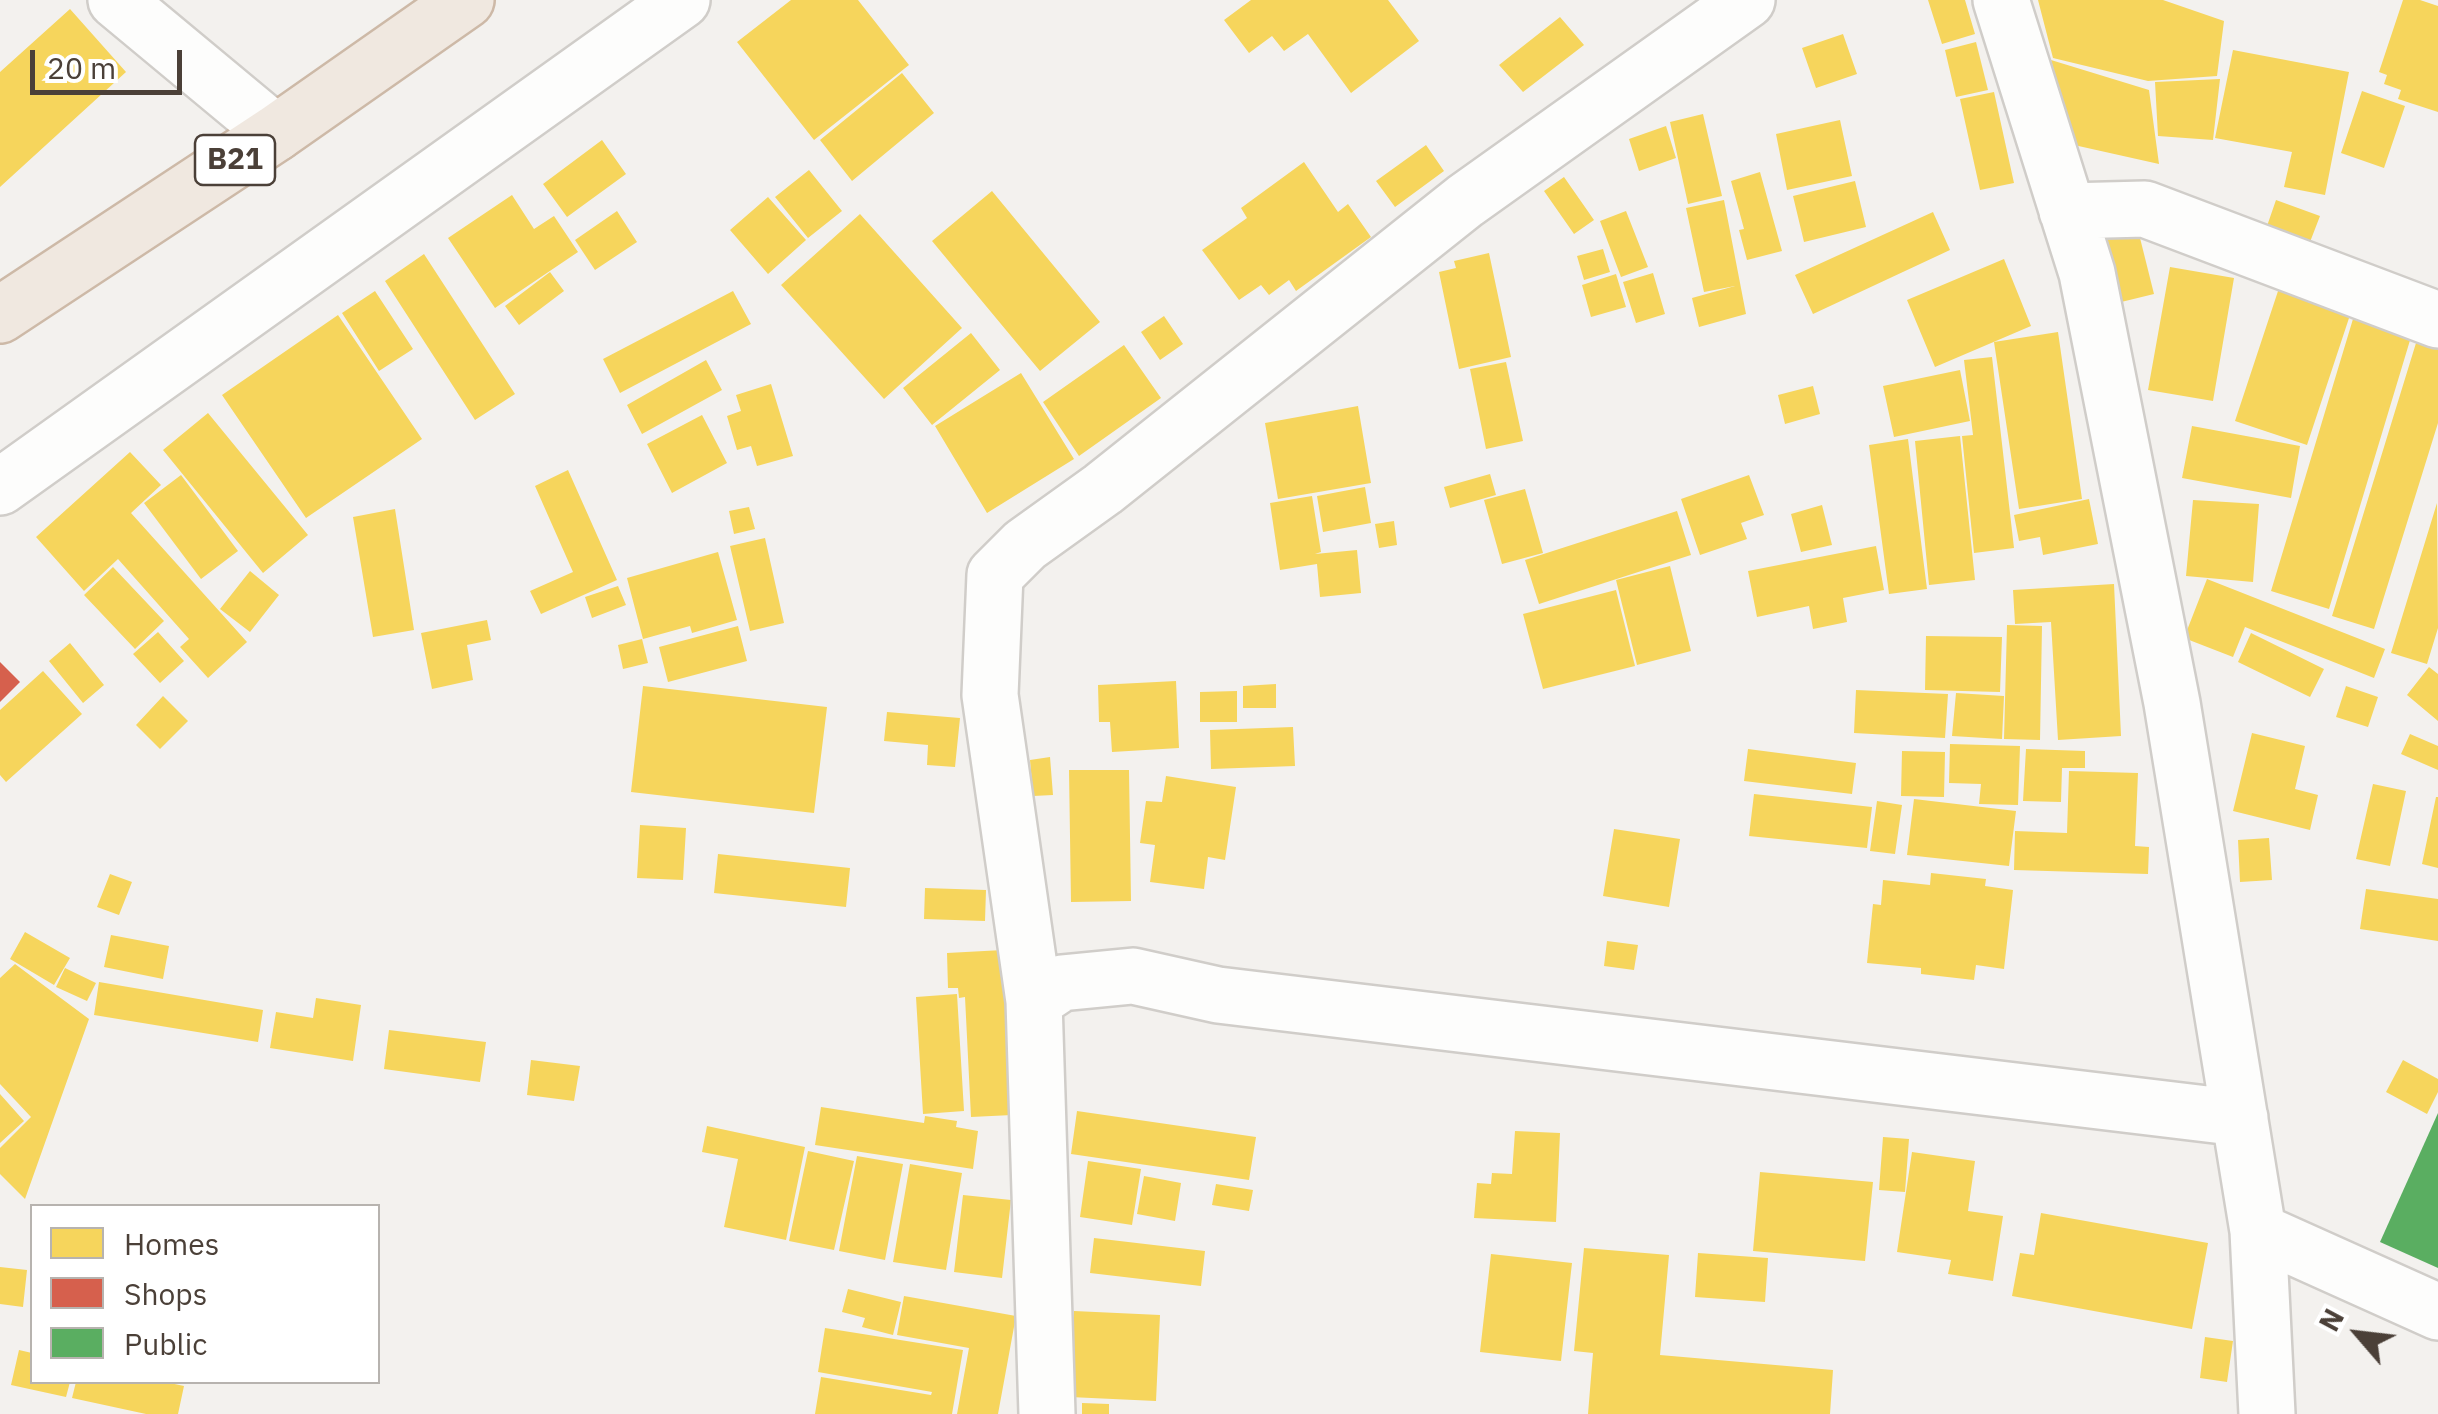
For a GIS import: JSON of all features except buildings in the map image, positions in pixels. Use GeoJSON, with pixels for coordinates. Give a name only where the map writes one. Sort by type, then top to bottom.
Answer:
{"type":"FeatureCollection","features":[{"type":"Feature","properties":{"kind":"highway","name":"B21"},"geometry":{"type":"LineString","coordinates":[[0,315],[276,133],[466,0]]}},
{"type":"Feature","properties":{"kind":"street"},"geometry":{"type":"LineString","coordinates":[[116,0],[276,133]]}},
{"type":"Feature","properties":{"kind":"street"},"geometry":{"type":"LineString","coordinates":[[0,487],[682,0]]}},
{"type":"Feature","properties":{"kind":"street"},"geometry":{"type":"LineString","coordinates":[[1047,1414],[1034,1001],[990,694],[995,575],[1025,545],[1103,489],[1465,201],[1747,0]]}},
{"type":"Feature","properties":{"kind":"street"},"geometry":{"type":"LineString","coordinates":[[2001,0],[2087,272],[2172,704],[2258,1232],[2267,1414]]}},
{"type":"Feature","properties":{"kind":"street"},"geometry":{"type":"LineString","coordinates":[[2067,211],[2144,209],[2438,320]]}},
{"type":"Feature","properties":{"kind":"street"},"geometry":{"type":"LineString","coordinates":[[1034,1001],[1062,984],[1133,976],[1218,995],[2240,1118]]}},
{"type":"Feature","properties":{"kind":"street"},"geometry":{"type":"LineString","coordinates":[[2258,1232],[2438,1312]]}}]}
